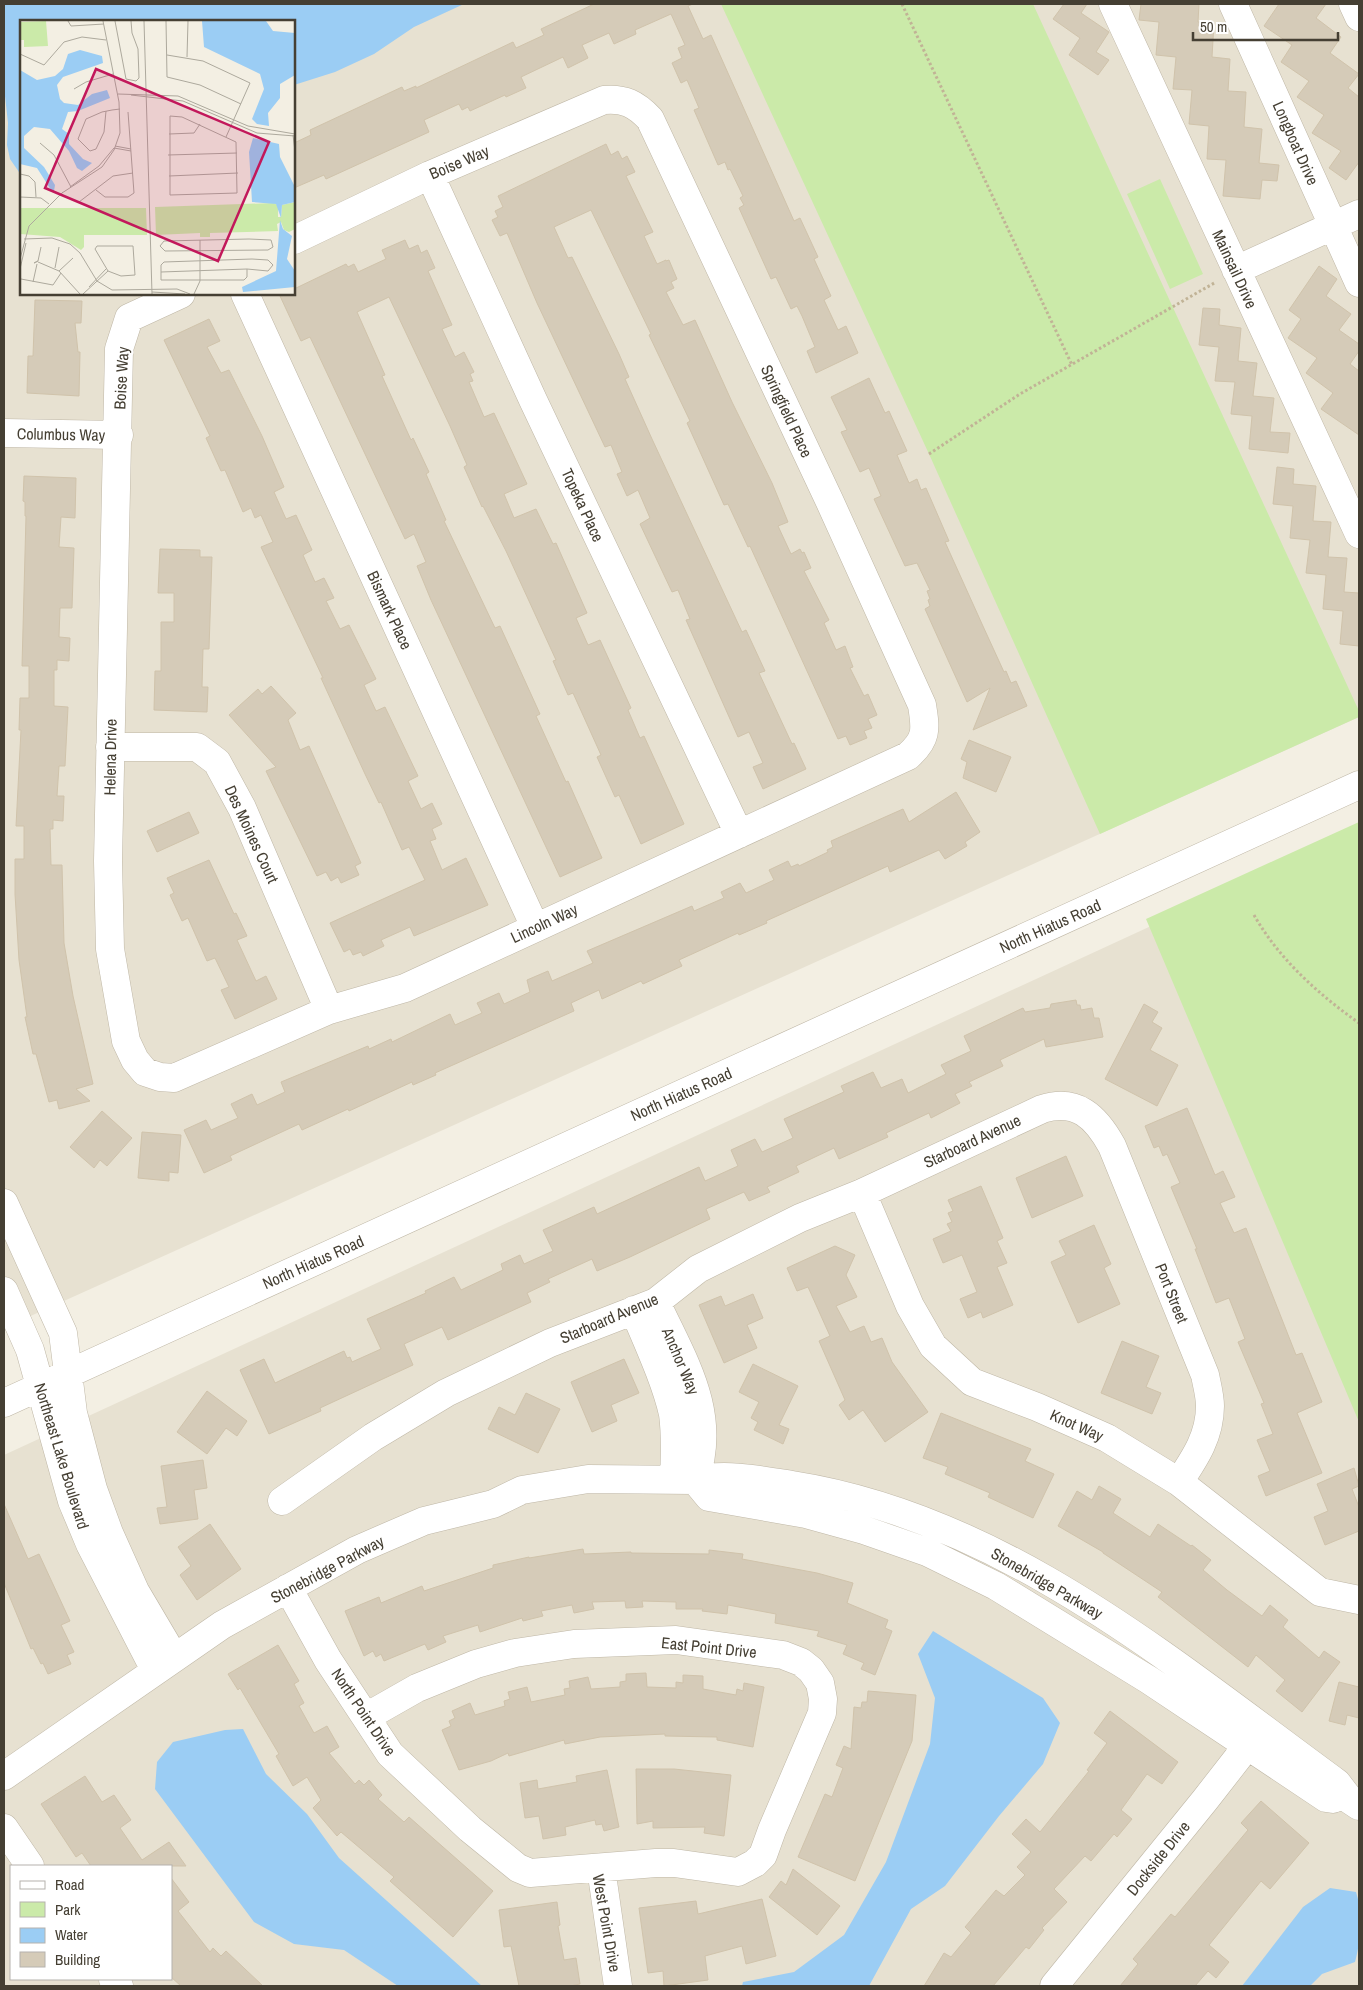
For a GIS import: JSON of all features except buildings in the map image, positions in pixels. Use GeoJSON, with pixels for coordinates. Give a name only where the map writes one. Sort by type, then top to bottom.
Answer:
{"type":"FeatureCollection","features":[{"type":"Feature","properties":{"kind":"street","name":"Mainsail Drive"},"geometry":{"type":"LineString","coordinates":[[1113,4],[1228,275],[1359,534]]}},
{"type":"Feature","properties":{"kind":"street","name":"Longboat Drive"},"geometry":{"type":"LineString","coordinates":[[1233,4],[1359,283]]}},
{"type":"Feature","properties":{"kind":"street"},"geometry":{"type":"LineString","coordinates":[[1353,4],[1359,17]]}},
{"type":"Feature","properties":{"kind":"street","name":"Boise Way"},"geometry":{"type":"LineString","coordinates":[[295,240],[430,174],[604,100],[618,99],[629,102]]}},
{"type":"Feature","properties":{"kind":"street","name":"Springfield Place"},"geometry":{"type":"LineString","coordinates":[[629,102],[641,109],[650,119],[826,494],[922,705],[925,731]]}},
{"type":"Feature","properties":{"kind":"street","name":"Topeka Place"},"geometry":{"type":"LineString","coordinates":[[430,174],[533,400],[739,834]]}},
{"type":"Feature","properties":{"kind":"street"},"geometry":{"type":"LineString","coordinates":[[1228,275],[1359,214]]}},
{"type":"Feature","properties":{"kind":"street","name":"Boise Way"},"geometry":{"type":"LineString","coordinates":[[119,436],[119,349],[129,318],[179,295]]}},
{"type":"Feature","properties":{"kind":"street","name":"Bismark Place"},"geometry":{"type":"LineString","coordinates":[[245,295],[535,927]]}},
{"type":"Feature","properties":{"kind":"street","name":"Columbus Way"},"geometry":{"type":"LineString","coordinates":[[4,433],[119,436]]}},
{"type":"Feature","properties":{"kind":"street","name":"Helena Drive"},"geometry":{"type":"LineString","coordinates":[[119,436],[110,747],[108,861],[110,949],[126,1041],[135,1060],[145,1072]]}},
{"type":"Feature","properties":{"kind":"street","name":"Lincoln Way"},"geometry":{"type":"LineString","coordinates":[[145,1072],[160,1077],[174,1078],[330,1010],[405,988],[908,756],[920,746],[925,731]]}},
{"type":"Feature","properties":{"kind":"street","name":"Des Moines Court"},"geometry":{"type":"LineString","coordinates":[[110,747],[198,747],[217,762],[242,808],[330,1010]]}},
{"type":"Feature","properties":{"kind":"street","name":"North Hiatus Road"},"geometry":{"type":"LineString","coordinates":[[4,1403],[1359,785]]}},
{"type":"Feature","properties":{"kind":"street","name":"Starboard Avenue"},"geometry":{"type":"LineString","coordinates":[[282,1501],[372,1437],[446,1393],[550,1342],[645,1306],[698,1269],[800,1218],[862,1193],[1042,1109],[1054,1105],[1065,1105],[1085,1113]]}},
{"type":"Feature","properties":{"kind":"street","name":"Port Street"},"geometry":{"type":"LineString","coordinates":[[1085,1113],[1102,1128],[1112,1146],[1205,1374],[1210,1406],[1206,1435],[1196,1457],[1179,1482]]}},
{"type":"Feature","properties":{"kind":"street","name":"Knot Way"},"geometry":{"type":"LineString","coordinates":[[862,1193],[910,1306],[933,1346],[972,1382],[1038,1407],[1107,1438],[1179,1482],[1320,1592],[1359,1600]]}},
{"type":"Feature","properties":{"kind":"street","name":"Northeast Lake Boulevard"},"geometry":{"type":"LineString","coordinates":[[4,1203],[63,1333],[73,1413],[94,1489],[109,1533],[135,1591],[164,1664]]}},
{"type":"Feature","properties":{"kind":"street","name":"Northeast Lake Boulevard"},"geometry":{"type":"LineString","coordinates":[[4,1291],[29,1348],[72,1501],[90,1544],[164,1664]]}},
{"type":"Feature","properties":{"kind":"street","name":"Anchor Way"},"geometry":{"type":"LineString","coordinates":[[645,1306],[696,1389],[702,1419],[701,1462],[684,1480]]}},
{"type":"Feature","properties":{"kind":"street","name":"Stonebridge Parkway"},"geometry":{"type":"LineString","coordinates":[[4,1776],[222,1625],[357,1550],[424,1521],[493,1504],[522,1490],[588,1479],[684,1480],[709,1497],[806,1514],[864,1530],[927,1552],[996,1586],[1149,1680],[1254,1736],[1326,1798],[1355,1803]]}},
{"type":"Feature","properties":{"kind":"street","name":"North Point Drive"},"geometry":{"type":"LineString","coordinates":[[288,1588],[328,1660],[390,1754],[470,1829],[518,1868],[530,1873]]}},
{"type":"Feature","properties":{"kind":"street","name":"East Point Drive"},"geometry":{"type":"LineString","coordinates":[[366,1716],[417,1688],[476,1664],[515,1653],[574,1644],[676,1640],[783,1655],[801,1662],[811,1670],[820,1683],[823,1699],[822,1713],[763,1855],[747,1868],[738,1872],[674,1863],[601,1868]]}},
{"type":"Feature","properties":{"kind":"street","name":"Dockside Drive"},"geometry":{"type":"LineString","coordinates":[[1054,1986],[1205,1800],[1254,1736]]}},
{"type":"Feature","properties":{"kind":"street"},"geometry":{"type":"LineString","coordinates":[[4,1828],[29,1865]]}},
{"type":"Feature","properties":{"kind":"street","name":"West Point Drive"},"geometry":{"type":"LineString","coordinates":[[530,1873],[601,1868],[618,1986]]}},
{"type":"Feature","properties":{"kind":"path"},"geometry":{"type":"LineString","coordinates":[[902,4],[1072,365]]}},
{"type":"Feature","properties":{"kind":"path"},"geometry":{"type":"LineString","coordinates":[[929,454],[1020,394],[1228,275]]}},
{"type":"Feature","properties":{"kind":"path"},"geometry":{"type":"LineString","coordinates":[[1254,915],[1288,962],[1338,1008],[1359,1023]]}},
{"type":"Feature","properties":{"kind":"shaded area"},"geometry":{"type":"Polygon","coordinates":[[[4,4],[1359,4],[1359,717],[4,1328],[4,4]]]}},
{"type":"Feature","properties":{"kind":"shaded area"},"geometry":{"type":"Polygon","coordinates":[[[1359,830],[1359,1986],[4,1986],[4,1455],[1359,830]]]}},
{"type":"Feature","properties":{"kind":"green space"},"geometry":{"type":"Polygon","coordinates":[[[721,4],[1033,4],[1359,711],[1359,717],[1100,834],[929,454],[721,4]]]}},
{"type":"Feature","properties":{"kind":"green space"},"geometry":{"type":"Polygon","coordinates":[[[1160,179],[1203,274],[1170,289],[1127,194],[1160,179]]]}},
{"type":"Feature","properties":{"kind":"green space"},"geometry":{"type":"Polygon","coordinates":[[[1359,822],[1359,1422],[1146,919],[1359,822]]]}},
{"type":"Feature","properties":{"kind":"water"},"geometry":{"type":"Polygon","coordinates":[[[4,4],[464,4],[414,27],[374,54],[335,72],[295,85],[295,20],[20,20],[20,174],[10,159],[7,145],[8,123],[4,87],[4,4]]]}},
{"type":"Feature","properties":{"kind":"water"},"geometry":{"type":"Polygon","coordinates":[[[933,1631],[1043,1698],[1060,1723],[1043,1764],[999,1816],[945,1886],[911,1909],[869,1986],[742,1986],[743,1982],[794,1972],[844,1935],[886,1862],[930,1744],[935,1698],[918,1654],[933,1631]]]}},
{"type":"Feature","properties":{"kind":"water"},"geometry":{"type":"Polygon","coordinates":[[[243,1729],[266,1774],[307,1814],[339,1858],[482,1986],[398,1986],[344,1950],[294,1944],[254,1922],[155,1789],[157,1762],[173,1742],[225,1730],[243,1729]]]}},
{"type":"Feature","properties":{"kind":"water"},"geometry":{"type":"Polygon","coordinates":[[[1330,1888],[1356,1892],[1360,1909],[1360,1927],[1359,1945],[1355,1962],[1322,1974],[1310,1986],[1242,1986],[1303,1907],[1330,1888]]]}}]}
